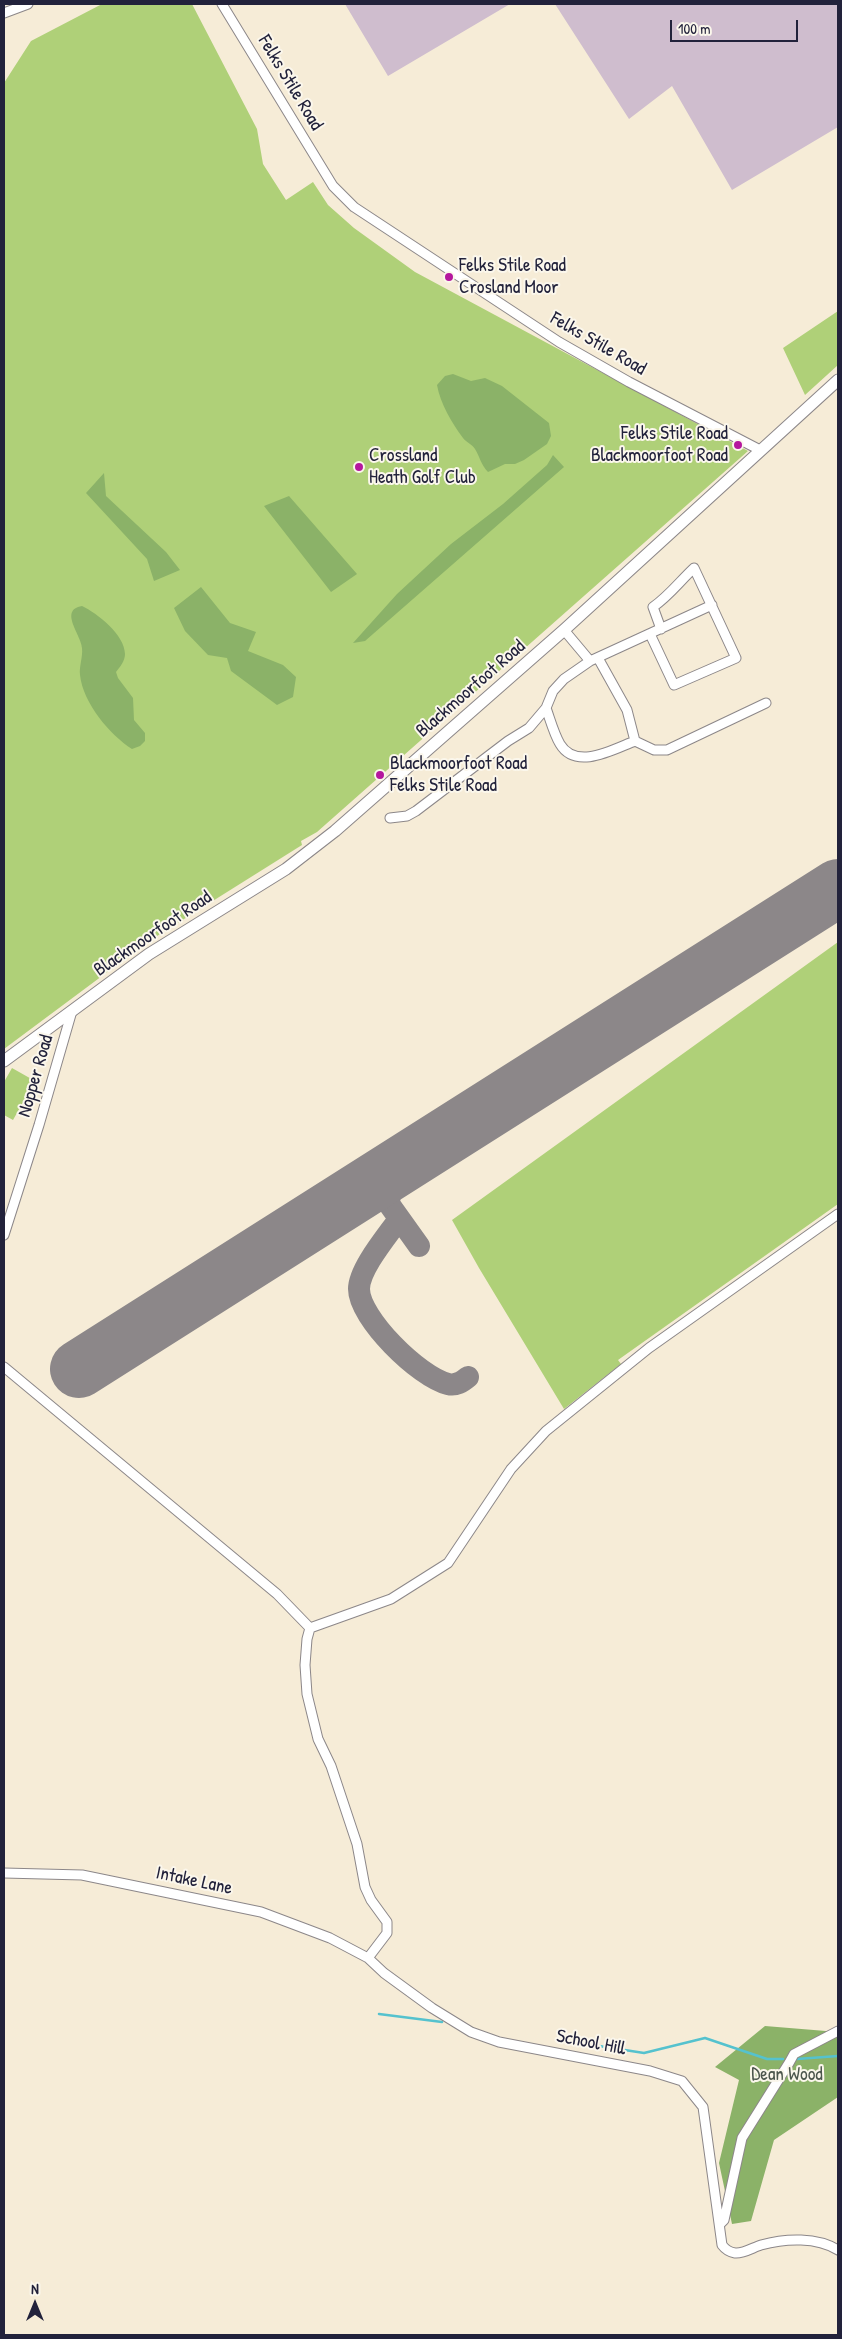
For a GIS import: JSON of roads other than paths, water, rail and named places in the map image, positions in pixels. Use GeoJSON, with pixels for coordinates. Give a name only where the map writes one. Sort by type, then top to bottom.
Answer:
{"type":"FeatureCollection","features":[{"type":"Feature","properties":{"kind":"street"},"geometry":{"type":"LineString","coordinates":[[4,13],[28,4]]}},
{"type":"Feature","properties":{"kind":"street","name":"Felks Stile Road"},"geometry":{"type":"LineString","coordinates":[[222,4],[333,186],[354,207],[559,342],[629,382],[760,450]]}},
{"type":"Feature","properties":{"kind":"street","name":"Blackmoorfoot Road"},"geometry":{"type":"LineString","coordinates":[[4,1061],[149,954],[286,869],[335,831],[564,630],[838,380]]}},
{"type":"Feature","properties":{"kind":"street"},"geometry":{"type":"LineString","coordinates":[[650,634],[674,685],[736,658],[694,568],[674,586],[670,596],[654,606],[660,629]]}},
{"type":"Feature","properties":{"kind":"street"},"geometry":{"type":"LineString","coordinates":[[390,818],[407,816],[416,811],[508,741],[529,728],[546,708],[553,691],[558,685],[594,659],[712,605]]}},
{"type":"Feature","properties":{"kind":"street"},"geometry":{"type":"LineString","coordinates":[[564,630],[594,659],[627,710],[635,741]]}},
{"type":"Feature","properties":{"kind":"street"},"geometry":{"type":"LineString","coordinates":[[546,708],[560,745],[568,754],[582,757],[598,755],[635,741],[654,750],[667,750],[766,703]]}},
{"type":"Feature","properties":{"kind":"street","name":"Nopper Road"},"geometry":{"type":"LineString","coordinates":[[4,1235],[39,1125],[72,1011]]}},
{"type":"Feature","properties":{"kind":"street"},"geometry":{"type":"LineString","coordinates":[[310,1628],[391,1599],[448,1563],[511,1469],[546,1431],[649,1348],[838,1214]]}},
{"type":"Feature","properties":{"kind":"street"},"geometry":{"type":"LineString","coordinates":[[4,1367],[277,1594],[310,1628]]}},
{"type":"Feature","properties":{"kind":"street"},"geometry":{"type":"LineString","coordinates":[[310,1628],[305,1665],[307,1694],[318,1739],[331,1766],[357,1844],[365,1887],[371,1900],[387,1922],[387,1933],[368,1958]]}},
{"type":"Feature","properties":{"kind":"street","name":"Intake Lane"},"geometry":{"type":"LineString","coordinates":[[4,1873],[82,1875],[261,1912],[330,1938],[368,1958]]}},
{"type":"Feature","properties":{"kind":"street","name":"School Hill"},"geometry":{"type":"LineString","coordinates":[[368,1958],[384,1974],[432,2008],[471,2032],[499,2042],[650,2070],[682,2081],[703,2107],[720,2224]]}},
{"type":"Feature","properties":{"kind":"street"},"geometry":{"type":"LineString","coordinates":[[838,2031],[794,2054],[742,2138],[724,2220],[720,2224],[722,2245],[725,2250],[736,2253],[764,2244],[798,2240],[829,2245],[838,2250]]}},
{"type":"Feature","properties":{"kind":"waterway"},"geometry":{"type":"LineString","coordinates":[[379,2014],[442,2022]]}},
{"type":"Feature","properties":{"kind":"waterway"},"geometry":{"type":"LineString","coordinates":[[599,2046],[644,2053],[705,2038],[767,2059],[783,2059]]}},
{"type":"Feature","properties":{"kind":"waterway"},"geometry":{"type":"LineString","coordinates":[[797,2059],[838,2056]]}},
{"type":"Feature","properties":{"kind":"place","name":"Felks Stile Road Crosland Moor"},"geometry":{"type":"Point","coordinates":[449,277]}},
{"type":"Feature","properties":{"kind":"place","name":"Felks Stile Road Blackmoorfoot Road"},"geometry":{"type":"Point","coordinates":[738,445]}},
{"type":"Feature","properties":{"kind":"place","name":"Crossland Heath Golf Club"},"geometry":{"type":"Point","coordinates":[359,467]}},
{"type":"Feature","properties":{"kind":"place","name":"Blackmoorfoot Road Felks Stile Road"},"geometry":{"type":"Point","coordinates":[380,775]}},
{"type":"Feature","properties":{"kind":"park label","name":"Dean Wood"},"geometry":{"type":"Point","coordinates":[787,2075]}}]}
